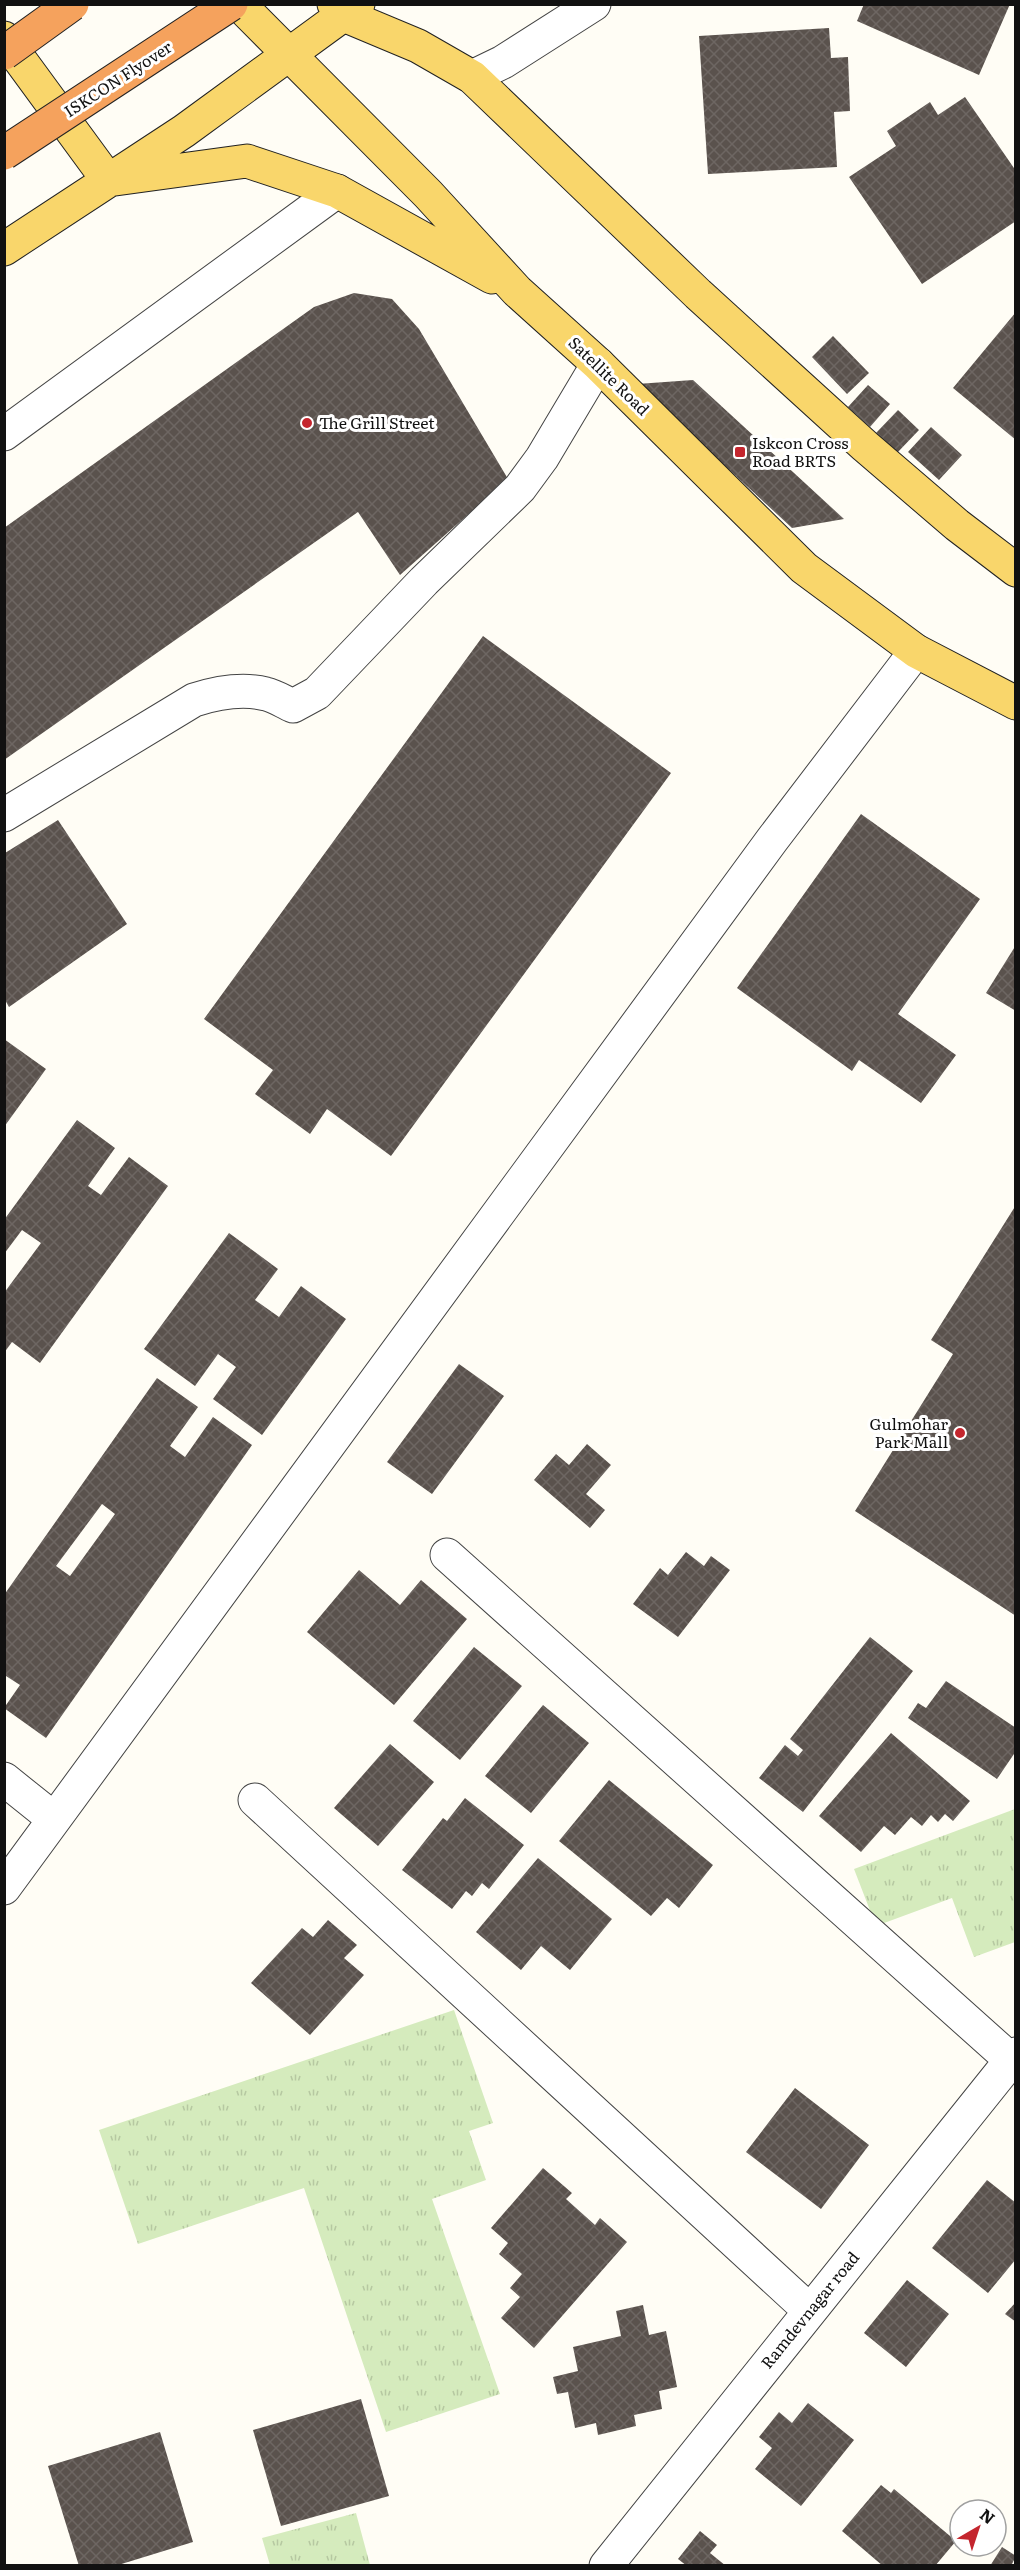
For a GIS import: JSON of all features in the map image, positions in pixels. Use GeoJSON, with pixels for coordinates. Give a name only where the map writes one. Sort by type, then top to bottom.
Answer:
{"type":"FeatureCollection","features":[{"type":"Feature","properties":{"kind":"highway"},"geometry":{"type":"LineString","coordinates":[[4,53],[72,4]]}},
{"type":"Feature","properties":{"kind":"highway","name":"ISKCON Flyover"},"geometry":{"type":"LineString","coordinates":[[4,153],[231,4]]}},
{"type":"Feature","properties":{"kind":"main road","name":"Satellite Road"},"geometry":{"type":"LineString","coordinates":[[239,4],[428,194],[517,291],[598,364],[804,568],[916,651],[1016,703]]}},
{"type":"Feature","properties":{"kind":"main road"},"geometry":{"type":"LineString","coordinates":[[4,249],[184,131],[290,55],[346,8],[472,77],[724,318],[957,525],[1016,570]]}},
{"type":"Feature","properties":{"kind":"main road"},"geometry":{"type":"LineString","coordinates":[[4,38],[108,180]]}},
{"type":"Feature","properties":{"kind":"main road"},"geometry":{"type":"LineString","coordinates":[[108,180],[247,161],[337,191],[517,291]]}},
{"type":"Feature","properties":{"kind":"street"},"geometry":{"type":"LineString","coordinates":[[472,77],[503,63],[594,4]]}},
{"type":"Feature","properties":{"kind":"street"},"geometry":{"type":"LineString","coordinates":[[4,434],[337,191]]}},
{"type":"Feature","properties":{"kind":"street"},"geometry":{"type":"LineString","coordinates":[[4,815],[194,700],[217,693],[244,692],[266,694],[292,706],[316,693],[424,581],[520,488],[542,458],[598,364]]}},
{"type":"Feature","properties":{"kind":"street"},"geometry":{"type":"LineString","coordinates":[[4,1888],[772,840],[916,651]]}},
{"type":"Feature","properties":{"kind":"street"},"geometry":{"type":"LineString","coordinates":[[447,1555],[1013,2057]]}},
{"type":"Feature","properties":{"kind":"street"},"geometry":{"type":"LineString","coordinates":[[4,1779],[54,1819]]}},
{"type":"Feature","properties":{"kind":"street"},"geometry":{"type":"LineString","coordinates":[[255,1800],[810,2311]]}},
{"type":"Feature","properties":{"kind":"street","name":"Ramdevnagar road"},"geometry":{"type":"LineString","coordinates":[[606,2565],[1013,2057]]}},
{"type":"Feature","properties":{"kind":"green space"},"geometry":{"type":"Polygon","coordinates":[[[1015,1809],[1015,1942],[974,1957],[952,1898],[876,1926],[854,1869],[1015,1809]]]}},
{"type":"Feature","properties":{"kind":"green space"},"geometry":{"type":"Polygon","coordinates":[[[454,2010],[493,2123],[469,2131],[486,2180],[432,2199],[500,2394],[386,2432],[304,2188],[138,2244],[99,2130],[454,2010]]]}},
{"type":"Feature","properties":{"kind":"green space"},"geometry":{"type":"Polygon","coordinates":[[[356,2513],[370,2565],[270,2565],[262,2538],[356,2513]]]}},
{"type":"Feature","properties":{"kind":"building"},"geometry":{"type":"Polygon","coordinates":[[[864,4],[1010,4],[979,75],[857,21],[864,4]]]}},
{"type":"Feature","properties":{"kind":"building"},"geometry":{"type":"Polygon","coordinates":[[[829,28],[831,58],[848,57],[850,111],[834,112],[837,167],[708,174],[699,36],[829,28]]]}},
{"type":"Feature","properties":{"kind":"building"},"geometry":{"type":"Polygon","coordinates":[[[965,97],[1016,171],[1016,221],[922,284],[849,177],[896,146],[887,131],[930,102],[938,115],[965,97]]]}},
{"type":"Feature","properties":{"kind":"building"},"geometry":{"type":"Polygon","coordinates":[[[354,293],[392,299],[419,329],[508,479],[400,575],[358,512],[4,760],[4,528],[314,307],[354,293]]]}},
{"type":"Feature","properties":{"kind":"building"},"geometry":{"type":"Polygon","coordinates":[[[1016,312],[1016,440],[953,388],[1016,312]]]}},
{"type":"Feature","properties":{"kind":"building"},"geometry":{"type":"Polygon","coordinates":[[[833,336],[869,373],[847,394],[812,357],[833,336]]]}},
{"type":"Feature","properties":{"kind":"building","name":"Iskcon Cross Road BRTS"},"geometry":{"type":"Polygon","coordinates":[[[693,380],[844,519],[792,528],[637,384],[693,380]]]}},
{"type":"Feature","properties":{"kind":"building"},"geometry":{"type":"Polygon","coordinates":[[[868,385],[890,404],[870,427],[848,407],[868,385]]]}},
{"type":"Feature","properties":{"kind":"building"},"geometry":{"type":"Polygon","coordinates":[[[898,410],[919,430],[897,453],[876,433],[898,410]]]}},
{"type":"Feature","properties":{"kind":"building"},"geometry":{"type":"Polygon","coordinates":[[[931,427],[962,455],[939,480],[908,452],[931,427]]]}},
{"type":"Feature","properties":{"kind":"building"},"geometry":{"type":"Polygon","coordinates":[[[483,636],[671,773],[391,1156],[327,1109],[310,1134],[255,1094],[273,1070],[204,1019],[483,636]]]}},
{"type":"Feature","properties":{"kind":"building"},"geometry":{"type":"Polygon","coordinates":[[[861,814],[980,899],[898,1014],[956,1055],[921,1103],[859,1060],[852,1071],[737,988],[861,814]]]}},
{"type":"Feature","properties":{"kind":"building"},"geometry":{"type":"Polygon","coordinates":[[[58,820],[127,924],[9,1007],[5,1000],[5,853],[58,820]]]}},
{"type":"Feature","properties":{"kind":"building"},"geometry":{"type":"Polygon","coordinates":[[[1016,945],[1016,1011],[986,993],[1016,945]]]}},
{"type":"Feature","properties":{"kind":"building"},"geometry":{"type":"Polygon","coordinates":[[[4,1039],[46,1069],[4,1127],[4,1039]]]}},
{"type":"Feature","properties":{"kind":"building"},"geometry":{"type":"Polygon","coordinates":[[[77,1120],[115,1148],[88,1186],[101,1195],[129,1157],[168,1186],[40,1363],[12,1342],[4,1353],[4,1293],[41,1243],[22,1230],[4,1254],[4,1220],[77,1120]]]}},
{"type":"Feature","properties":{"kind":"building","name":"Gulmohar Park Mall"},"geometry":{"type":"Polygon","coordinates":[[[1016,1205],[1016,1616],[855,1511],[953,1354],[931,1340],[1016,1205]]]}},
{"type":"Feature","properties":{"kind":"building"},"geometry":{"type":"Polygon","coordinates":[[[229,1233],[278,1269],[255,1300],[279,1317],[301,1286],[346,1319],[262,1435],[213,1399],[236,1367],[218,1354],[195,1386],[144,1349],[229,1233]]]}},
{"type":"Feature","properties":{"kind":"building"},"geometry":{"type":"Polygon","coordinates":[[[459,1364],[504,1396],[432,1494],[387,1462],[459,1364]]]}},
{"type":"Feature","properties":{"kind":"building"},"geometry":{"type":"Polygon","coordinates":[[[157,1378],[198,1407],[170,1446],[185,1457],[213,1417],[252,1445],[46,1738],[4,1708],[20,1685],[6,1676],[4,1678],[4,1595],[157,1378]],[[102,1504],[56,1566],[70,1576],[115,1514],[102,1504]]]}},
{"type":"Feature","properties":{"kind":"building"},"geometry":{"type":"Polygon","coordinates":[[[587,1444],[611,1465],[586,1494],[605,1510],[590,1528],[534,1480],[556,1454],[569,1465],[587,1444]]]}},
{"type":"Feature","properties":{"kind":"building"},"geometry":{"type":"Polygon","coordinates":[[[686,1552],[704,1566],[711,1556],[730,1570],[678,1637],[633,1604],[660,1568],[668,1575],[686,1552]]]}},
{"type":"Feature","properties":{"kind":"building"},"geometry":{"type":"Polygon","coordinates":[[[359,1570],[400,1605],[421,1580],[467,1619],[394,1705],[307,1632],[359,1570]]]}},
{"type":"Feature","properties":{"kind":"building"},"geometry":{"type":"Polygon","coordinates":[[[870,1637],[913,1671],[803,1812],[759,1778],[785,1745],[798,1756],[803,1750],[790,1739],[870,1637]]]}},
{"type":"Feature","properties":{"kind":"building"},"geometry":{"type":"Polygon","coordinates":[[[474,1647],[522,1686],[460,1760],[413,1721],[474,1647]]]}},
{"type":"Feature","properties":{"kind":"building"},"geometry":{"type":"Polygon","coordinates":[[[946,1681],[1016,1728],[1016,1751],[997,1779],[908,1718],[918,1703],[926,1708],[946,1681]]]}},
{"type":"Feature","properties":{"kind":"building"},"geometry":{"type":"Polygon","coordinates":[[[543,1705],[589,1743],[531,1813],[485,1776],[543,1705]]]}},
{"type":"Feature","properties":{"kind":"building"},"geometry":{"type":"Polygon","coordinates":[[[891,1733],[970,1801],[953,1821],[945,1814],[938,1822],[931,1815],[922,1826],[911,1817],[895,1835],[884,1826],[861,1852],[819,1816],[891,1733]]]}},
{"type":"Feature","properties":{"kind":"building"},"geometry":{"type":"Polygon","coordinates":[[[390,1744],[434,1782],[378,1846],[334,1808],[390,1744]]]}},
{"type":"Feature","properties":{"kind":"building"},"geometry":{"type":"Polygon","coordinates":[[[609,1780],[713,1865],[679,1908],[667,1898],[651,1916],[559,1841],[609,1780]]]}},
{"type":"Feature","properties":{"kind":"building"},"geometry":{"type":"Polygon","coordinates":[[[465,1798],[524,1845],[489,1889],[482,1883],[472,1896],[466,1891],[452,1909],[402,1870],[443,1818],[447,1821],[465,1798]]]}},
{"type":"Feature","properties":{"kind":"building"},"geometry":{"type":"Polygon","coordinates":[[[538,1858],[612,1919],[570,1970],[541,1946],[521,1970],[476,1932],[538,1858]]]}},
{"type":"Feature","properties":{"kind":"building"},"geometry":{"type":"Polygon","coordinates":[[[328,1920],[357,1945],[344,1958],[364,1975],[310,2035],[251,1983],[302,1928],[313,1937],[328,1920]]]}},
{"type":"Feature","properties":{"kind":"building"},"geometry":{"type":"Polygon","coordinates":[[[795,2088],[869,2145],[821,2209],[746,2152],[795,2088]]]}},
{"type":"Feature","properties":{"kind":"building"},"geometry":{"type":"Polygon","coordinates":[[[543,2168],[572,2193],[566,2199],[595,2225],[600,2218],[627,2242],[534,2348],[501,2318],[520,2297],[510,2288],[522,2274],[499,2254],[508,2243],[491,2228],[543,2168]]]}},
{"type":"Feature","properties":{"kind":"building"},"geometry":{"type":"Polygon","coordinates":[[[987,2180],[1016,2203],[1016,2259],[988,2293],[932,2248],[987,2180]]]}},
{"type":"Feature","properties":{"kind":"building"},"geometry":{"type":"Polygon","coordinates":[[[907,2280],[949,2314],[906,2367],[864,2333],[907,2280]]]}},
{"type":"Feature","properties":{"kind":"building"},"geometry":{"type":"Polygon","coordinates":[[[1016,2302],[1016,2322],[1005,2314],[1016,2302]]]}},
{"type":"Feature","properties":{"kind":"building"},"geometry":{"type":"Polygon","coordinates":[[[643,2305],[649,2335],[666,2331],[677,2387],[659,2391],[662,2409],[634,2415],[636,2426],[598,2435],[596,2423],[575,2428],[568,2392],[557,2394],[553,2377],[578,2371],[573,2347],[621,2336],[616,2311],[643,2305]]]}},
{"type":"Feature","properties":{"kind":"building"},"geometry":{"type":"Polygon","coordinates":[[[361,2399],[389,2496],[281,2526],[253,2430],[361,2399]]]}},
{"type":"Feature","properties":{"kind":"building"},"geometry":{"type":"Polygon","coordinates":[[[808,2403],[854,2440],[801,2506],[755,2469],[772,2448],[759,2437],[779,2412],[792,2423],[808,2403]]]}},
{"type":"Feature","properties":{"kind":"building"},"geometry":{"type":"Polygon","coordinates":[[[160,2432],[193,2542],[115,2566],[79,2566],[48,2466],[160,2432]]]}},
{"type":"Feature","properties":{"kind":"building"},"geometry":{"type":"Polygon","coordinates":[[[881,2485],[891,2493],[894,2489],[948,2534],[948,2551],[935,2566],[883,2566],[842,2531],[881,2485]]]}},
{"type":"Feature","properties":{"kind":"building"},"geometry":{"type":"Polygon","coordinates":[[[700,2531],[717,2545],[710,2553],[726,2566],[687,2566],[678,2559],[700,2531]]]}},
{"type":"Feature","properties":{"kind":"building"},"geometry":{"type":"Polygon","coordinates":[[[1008,2551],[1016,2556],[1011,2566],[990,2566],[995,2558],[1008,2558],[1008,2551]]]}},
{"type":"Feature","properties":{"kind":"place","name":"The Grill Street"},"geometry":{"type":"Point","coordinates":[307,423]}},
{"type":"Feature","properties":{"kind":"place","name":"Iskcon Cross Road BRTS"},"geometry":{"type":"Point","coordinates":[740,452]}},
{"type":"Feature","properties":{"kind":"place","name":"Gulmohar Park Mall"},"geometry":{"type":"Point","coordinates":[960,1433]}}]}
